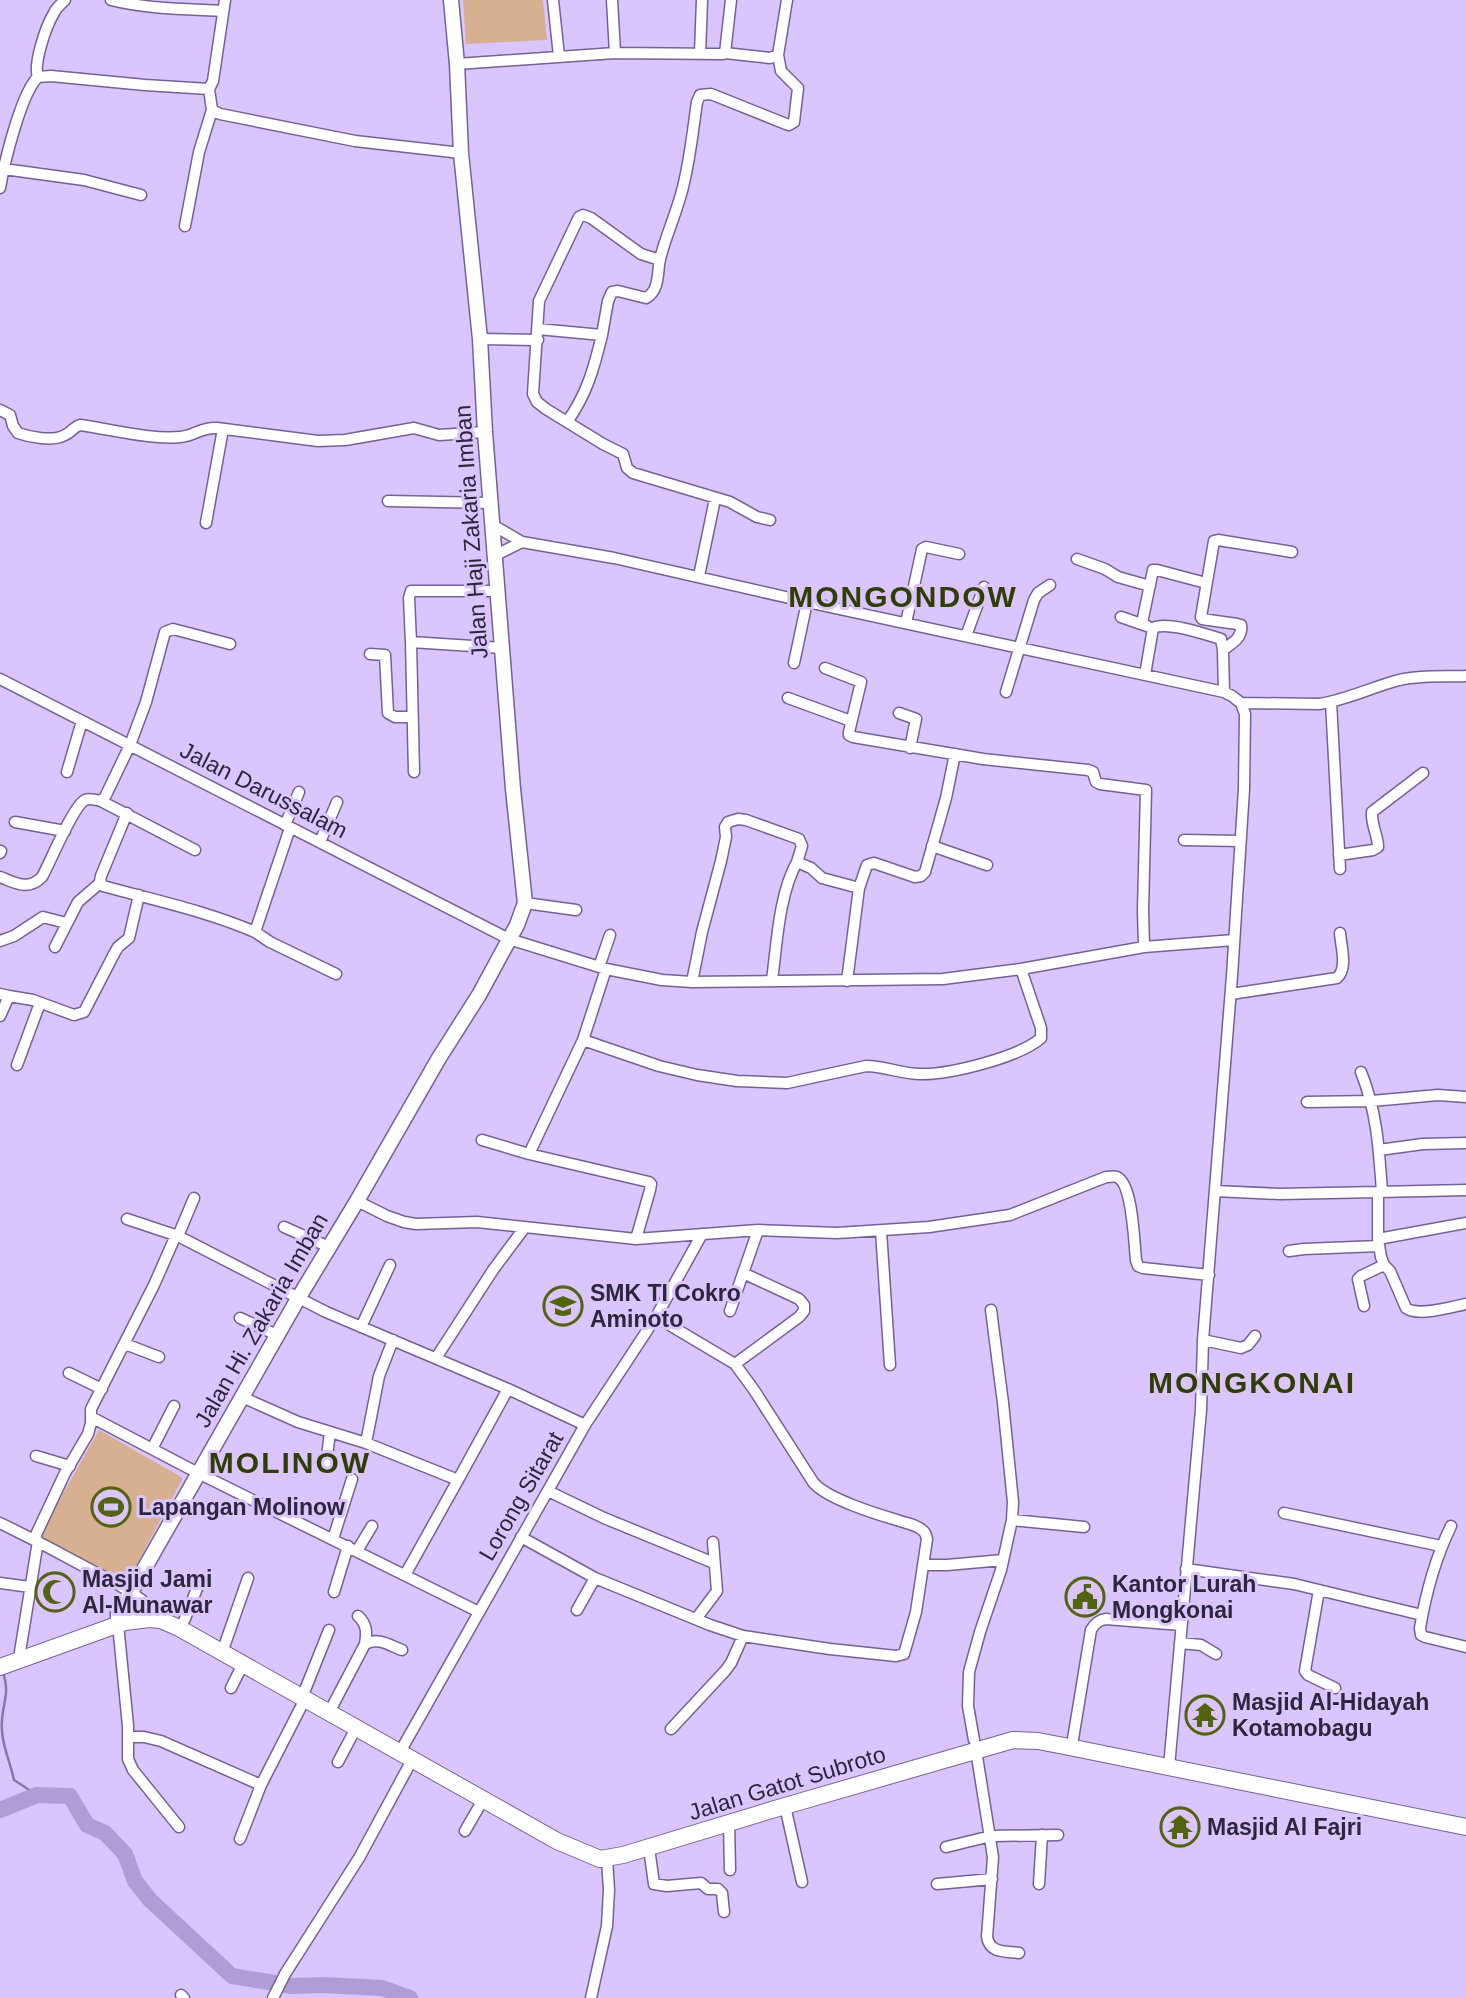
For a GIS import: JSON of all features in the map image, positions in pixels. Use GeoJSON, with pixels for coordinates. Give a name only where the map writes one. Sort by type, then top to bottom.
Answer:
{"type":"FeatureCollection","features":[{"type":"Feature","properties":{"kind":"highway","name":"Jalan Gatot Subroto"},"geometry":{"type":"LineString","coordinates":[[169,1619],[216,1642],[305,1694],[356,1728],[406,1752],[562,1838],[589,1856],[608,1864],[649,1848],[843,1785],[975,1745],[999,1733],[1025,1730],[1466,1827]]}},
{"type":"Feature","properties":{"kind":"highway"},"geometry":{"type":"LineString","coordinates":[[7,1660],[118,1621],[169,1619]]}},
{"type":"Feature","properties":{"kind":"highway","name":"Jalan Gatot Subroto"},"geometry":{"type":"LineString","coordinates":[[216,1642],[243,1664],[333,1705],[484,1798],[562,1838],[590,1847],[612,1849],[729,1813],[843,1785]]}},
{"type":"Feature","properties":{"kind":"highway","name":"Jalan Gatot Subroto"},"geometry":{"type":"LineString","coordinates":[[975,1745],[1024,1740],[1169,1763],[1466,1818]]}},
{"type":"Feature","properties":{"kind":"main road","name":"Jalan Haji Zakaria Imban"},"geometry":{"type":"LineString","coordinates":[[450,1042],[517,925],[524,903],[485,432],[480,339],[461,153],[451,0]]}},
{"type":"Feature","properties":{"kind":"main road","name":"Jalan Hi. Zakaria Imban"},"geometry":{"type":"LineString","coordinates":[[118,1621],[118,1613],[242,1396],[450,1042]]}},
{"type":"Feature","properties":{"kind":"street"},"geometry":{"type":"LineString","coordinates":[[0,188],[23,108],[38,77],[36,68],[47,30],[53,13],[65,0]]}},
{"type":"Feature","properties":{"kind":"street"},"geometry":{"type":"LineString","coordinates":[[111,0],[162,7],[224,6],[213,81],[209,89],[212,110],[200,152],[185,226]]}},
{"type":"Feature","properties":{"kind":"street"},"geometry":{"type":"LineString","coordinates":[[553,0],[559,56]]}},
{"type":"Feature","properties":{"kind":"street"},"geometry":{"type":"LineString","coordinates":[[612,0],[615,53]]}},
{"type":"Feature","properties":{"kind":"street"},"geometry":{"type":"LineString","coordinates":[[700,54],[702,0]]}},
{"type":"Feature","properties":{"kind":"street"},"geometry":{"type":"LineString","coordinates":[[725,53],[731,0]]}},
{"type":"Feature","properties":{"kind":"street"},"geometry":{"type":"LineString","coordinates":[[567,422],[588,386],[610,295],[618,291],[636,297],[649,297],[657,282],[660,260],[683,187],[698,98],[702,93],[711,94],[786,124],[792,124],[795,119],[798,88],[781,71],[778,55],[786,0]]}},
{"type":"Feature","properties":{"kind":"street"},"geometry":{"type":"LineString","coordinates":[[457,64],[615,53],[725,53],[771,58],[778,55]]}},
{"type":"Feature","properties":{"kind":"street"},"geometry":{"type":"LineString","coordinates":[[38,77],[209,89]]}},
{"type":"Feature","properties":{"kind":"street"},"geometry":{"type":"LineString","coordinates":[[212,110],[220,114],[355,141],[461,153]]}},
{"type":"Feature","properties":{"kind":"street"},"geometry":{"type":"LineString","coordinates":[[4,169],[84,180],[141,195]]}},
{"type":"Feature","properties":{"kind":"street"},"geometry":{"type":"LineString","coordinates":[[660,260],[641,254],[587,216],[581,216],[577,220],[539,302],[534,398],[546,409],[596,441],[623,454],[627,468],[633,473],[730,502],[757,517],[770,520]]}},
{"type":"Feature","properties":{"kind":"street"},"geometry":{"type":"LineString","coordinates":[[480,339],[538,334],[602,335]]}},
{"type":"Feature","properties":{"kind":"street"},"geometry":{"type":"LineString","coordinates":[[0,410],[10,415],[18,433],[38,437],[61,437],[80,425],[172,437],[190,436],[204,428],[318,441],[345,440],[414,428],[439,435],[485,432]]}},
{"type":"Feature","properties":{"kind":"street"},"geometry":{"type":"LineString","coordinates":[[205,523],[223,429]]}},
{"type":"Feature","properties":{"kind":"street"},"geometry":{"type":"LineString","coordinates":[[699,576],[715,499]]}},
{"type":"Feature","properties":{"kind":"street"},"geometry":{"type":"LineString","coordinates":[[388,501],[491,503]]}},
{"type":"Feature","properties":{"kind":"street"},"geometry":{"type":"LineString","coordinates":[[493,525],[522,542],[582,551],[1224,692],[1241,703],[1311,705],[1331,702],[1416,677],[1466,676]]}},
{"type":"Feature","properties":{"kind":"street"},"geometry":{"type":"LineString","coordinates":[[1223,650],[1238,639],[1242,629],[1241,625],[1237,624],[1202,619],[1200,614],[1214,541],[1292,552]]}},
{"type":"Feature","properties":{"kind":"street"},"geometry":{"type":"LineString","coordinates":[[496,555],[522,542]]}},
{"type":"Feature","properties":{"kind":"street"},"geometry":{"type":"LineString","coordinates":[[906,623],[922,550],[926,547],[959,554]]}},
{"type":"Feature","properties":{"kind":"street"},"geometry":{"type":"LineString","coordinates":[[1077,559],[1118,577],[1150,586]]}},
{"type":"Feature","properties":{"kind":"street"},"geometry":{"type":"LineString","coordinates":[[1145,675],[1152,573],[1157,570],[1206,583]]}},
{"type":"Feature","properties":{"kind":"street"},"geometry":{"type":"LineString","coordinates":[[1006,692],[1034,600],[1038,593],[1050,585]]}},
{"type":"Feature","properties":{"kind":"street"},"geometry":{"type":"LineString","coordinates":[[966,636],[985,587]]}},
{"type":"Feature","properties":{"kind":"street"},"geometry":{"type":"LineString","coordinates":[[414,772],[409,598],[411,590],[499,591]]}},
{"type":"Feature","properties":{"kind":"street"},"geometry":{"type":"LineString","coordinates":[[794,663],[807,602]]}},
{"type":"Feature","properties":{"kind":"street"},"geometry":{"type":"LineString","coordinates":[[1121,617],[1147,626],[1180,628],[1221,639],[1224,692]]}},
{"type":"Feature","properties":{"kind":"street"},"geometry":{"type":"LineString","coordinates":[[101,801],[130,745],[146,702],[165,632],[173,629],[230,645]]}},
{"type":"Feature","properties":{"kind":"street"},"geometry":{"type":"LineString","coordinates":[[411,642],[503,648]]}},
{"type":"Feature","properties":{"kind":"street"},"geometry":{"type":"LineString","coordinates":[[370,654],[385,655],[388,713],[395,718],[412,717]]}},
{"type":"Feature","properties":{"kind":"street"},"geometry":{"type":"LineString","coordinates":[[824,668],[861,682],[849,732],[853,737],[1008,762],[1088,770],[1093,772],[1096,782],[1100,784],[1146,790],[1144,947]]}},
{"type":"Feature","properties":{"kind":"street","name":"Jalan Darussalam"},"geometry":{"type":"LineString","coordinates":[[0,679],[509,939],[603,968],[662,980],[692,982],[943,979],[1021,970],[1144,947],[1234,945]]}},
{"type":"Feature","properties":{"kind":"street"},"geometry":{"type":"LineString","coordinates":[[788,698],[851,721]]}},
{"type":"Feature","properties":{"kind":"street"},"geometry":{"type":"LineString","coordinates":[[1331,702],[1340,869]]}},
{"type":"Feature","properties":{"kind":"street"},"geometry":{"type":"LineString","coordinates":[[1169,1763],[1200,1410],[1203,1340],[1231,994],[1246,723],[1241,703]]}},
{"type":"Feature","properties":{"kind":"street"},"geometry":{"type":"LineString","coordinates":[[899,713],[916,719],[910,748]]}},
{"type":"Feature","properties":{"kind":"street"},"geometry":{"type":"LineString","coordinates":[[67,772],[82,721]]}},
{"type":"Feature","properties":{"kind":"street"},"geometry":{"type":"LineString","coordinates":[[848,981],[859,888],[867,865],[874,863],[908,876],[921,876],[925,872],[946,799],[955,754]]}},
{"type":"Feature","properties":{"kind":"street"},"geometry":{"type":"LineString","coordinates":[[1339,855],[1378,847],[1372,812],[1423,773]]}},
{"type":"Feature","properties":{"kind":"street"},"geometry":{"type":"LineString","coordinates":[[255,932],[299,792]]}},
{"type":"Feature","properties":{"kind":"street"},"geometry":{"type":"LineString","coordinates":[[0,877],[21,884],[36,883],[42,877],[65,831],[85,800],[101,801],[195,850]]}},
{"type":"Feature","properties":{"kind":"street"},"geometry":{"type":"LineString","coordinates":[[320,842],[337,802]]}},
{"type":"Feature","properties":{"kind":"street"},"geometry":{"type":"LineString","coordinates":[[55,947],[78,902],[100,883],[127,814]]}},
{"type":"Feature","properties":{"kind":"street"},"geometry":{"type":"LineString","coordinates":[[692,982],[721,861],[726,825],[738,819],[799,839],[802,846],[783,905],[772,980]]}},
{"type":"Feature","properties":{"kind":"street"},"geometry":{"type":"LineString","coordinates":[[15,822],[65,831]]}},
{"type":"Feature","properties":{"kind":"street"},"geometry":{"type":"LineString","coordinates":[[1184,840],[1240,841]]}},
{"type":"Feature","properties":{"kind":"street"},"geometry":{"type":"LineString","coordinates":[[932,846],[987,865]]}},
{"type":"Feature","properties":{"kind":"street"},"geometry":{"type":"LineString","coordinates":[[797,862],[811,868],[822,878],[859,888]]}},
{"type":"Feature","properties":{"kind":"street"},"geometry":{"type":"LineString","coordinates":[[100,883],[233,923],[336,974]]}},
{"type":"Feature","properties":{"kind":"street"},"geometry":{"type":"LineString","coordinates":[[0,1016],[4,995],[74,1014],[84,1013],[118,947],[129,938],[139,895]]}},
{"type":"Feature","properties":{"kind":"street"},"geometry":{"type":"LineString","coordinates":[[524,903],[576,910]]}},
{"type":"Feature","properties":{"kind":"street"},"geometry":{"type":"LineString","coordinates":[[0,941],[14,936],[44,916],[66,923]]}},
{"type":"Feature","properties":{"kind":"street"},"geometry":{"type":"LineString","coordinates":[[1231,994],[1337,978],[1342,975],[1343,969],[1340,933]]}},
{"type":"Feature","properties":{"kind":"street"},"geometry":{"type":"LineString","coordinates":[[529,1154],[583,1040],[610,935]]}},
{"type":"Feature","properties":{"kind":"street"},"geometry":{"type":"LineString","coordinates":[[583,1040],[659,1066],[737,1081],[787,1083],[866,1066],[917,1074],[936,1074],[987,1062],[1035,1044],[1041,1038],[1041,1028],[1021,970]]}},
{"type":"Feature","properties":{"kind":"street"},"geometry":{"type":"LineString","coordinates":[[17,1065],[40,1003]]}},
{"type":"Feature","properties":{"kind":"street"},"geometry":{"type":"LineString","coordinates":[[1361,1072],[1372,1101],[1379,1150],[1379,1243],[1384,1265],[1390,1271],[1408,1311],[1417,1313],[1466,1304]]}},
{"type":"Feature","properties":{"kind":"street"},"geometry":{"type":"LineString","coordinates":[[1307,1102],[1372,1101],[1438,1095],[1466,1097]]}},
{"type":"Feature","properties":{"kind":"street"},"geometry":{"type":"LineString","coordinates":[[482,1140],[529,1154],[649,1182],[650,1190],[636,1239]]}},
{"type":"Feature","properties":{"kind":"street"},"geometry":{"type":"LineString","coordinates":[[1379,1150],[1423,1144],[1466,1143]]}},
{"type":"Feature","properties":{"kind":"street"},"geometry":{"type":"LineString","coordinates":[[357,1201],[404,1223],[429,1225],[477,1222],[636,1239],[758,1230],[814,1233],[929,1227],[1010,1215],[1106,1177],[1116,1177],[1121,1179],[1129,1199],[1138,1266],[1209,1275]]}},
{"type":"Feature","properties":{"kind":"street"},"geometry":{"type":"LineString","coordinates":[[1215,1191],[1280,1194],[1466,1190]]}},
{"type":"Feature","properties":{"kind":"street"},"geometry":{"type":"LineString","coordinates":[[7,1660],[30,1587],[36,1540],[88,1434],[91,1409],[154,1285],[194,1198]]}},
{"type":"Feature","properties":{"kind":"street","name":"Lorong Sitarat"},"geometry":{"type":"LineString","coordinates":[[127,1219],[177,1236],[326,1311],[586,1424],[479,1612],[406,1752],[359,1858],[274,1994]]}},
{"type":"Feature","properties":{"kind":"street"},"geometry":{"type":"LineString","coordinates":[[1289,1251],[1379,1243],[1466,1223]]}},
{"type":"Feature","properties":{"kind":"street"},"geometry":{"type":"LineString","coordinates":[[284,1227],[329,1247]]}},
{"type":"Feature","properties":{"kind":"street"},"geometry":{"type":"LineString","coordinates":[[436,1358],[493,1270],[525,1227]]}},
{"type":"Feature","properties":{"kind":"street"},"geometry":{"type":"LineString","coordinates":[[730,1311],[758,1230]]}},
{"type":"Feature","properties":{"kind":"street"},"geometry":{"type":"LineString","coordinates":[[881,1231],[890,1365]]}},
{"type":"Feature","properties":{"kind":"street"},"geometry":{"type":"LineString","coordinates":[[586,1424],[656,1317],[702,1234]]}},
{"type":"Feature","properties":{"kind":"street"},"geometry":{"type":"LineString","coordinates":[[361,1327],[390,1265]]}},
{"type":"Feature","properties":{"kind":"street"},"geometry":{"type":"LineString","coordinates":[[1364,1306],[1358,1279],[1384,1265]]}},
{"type":"Feature","properties":{"kind":"street"},"geometry":{"type":"LineString","coordinates":[[735,1364],[804,1311],[804,1305],[799,1299],[743,1273]]}},
{"type":"Feature","properties":{"kind":"street"},"geometry":{"type":"LineString","coordinates":[[991,1310],[1013,1486],[1012,1520],[995,1593],[969,1672],[968,1706],[991,1836],[993,1864],[988,1943],[991,1948],[1019,1953]]}},
{"type":"Feature","properties":{"kind":"street"},"geometry":{"type":"LineString","coordinates":[[521,1537],[595,1578],[743,1636],[830,1649],[904,1654],[916,1612],[926,1535],[922,1530],[837,1498],[816,1487],[735,1364],[656,1317]]}},
{"type":"Feature","properties":{"kind":"street"},"geometry":{"type":"LineString","coordinates":[[240,1318],[277,1335]]}},
{"type":"Feature","properties":{"kind":"street"},"geometry":{"type":"LineString","coordinates":[[1203,1340],[1241,1348],[1248,1345],[1255,1336]]}},
{"type":"Feature","properties":{"kind":"street"},"geometry":{"type":"LineString","coordinates":[[366,1443],[379,1376],[393,1340]]}},
{"type":"Feature","properties":{"kind":"street"},"geometry":{"type":"LineString","coordinates":[[125,1344],[159,1357]]}},
{"type":"Feature","properties":{"kind":"street"},"geometry":{"type":"LineString","coordinates":[[69,1373],[102,1389]]}},
{"type":"Feature","properties":{"kind":"street"},"geometry":{"type":"LineString","coordinates":[[405,1575],[508,1389]]}},
{"type":"Feature","properties":{"kind":"street"},"geometry":{"type":"LineString","coordinates":[[242,1396],[299,1422],[366,1443],[458,1480]]}},
{"type":"Feature","properties":{"kind":"street"},"geometry":{"type":"LineString","coordinates":[[152,1449],[174,1406]]}},
{"type":"Feature","properties":{"kind":"street"},"geometry":{"type":"LineString","coordinates":[[91,1417],[479,1612]]}},
{"type":"Feature","properties":{"kind":"street"},"geometry":{"type":"LineString","coordinates":[[326,1465],[330,1432]]}},
{"type":"Feature","properties":{"kind":"street"},"geometry":{"type":"LineString","coordinates":[[36,1456],[70,1466]]}},
{"type":"Feature","properties":{"kind":"street"},"geometry":{"type":"LineString","coordinates":[[333,1539],[352,1479]]}},
{"type":"Feature","properties":{"kind":"street"},"geometry":{"type":"LineString","coordinates":[[548,1490],[604,1518],[713,1563]]}},
{"type":"Feature","properties":{"kind":"street"},"geometry":{"type":"LineString","coordinates":[[1284,1513],[1441,1546]]}},
{"type":"Feature","properties":{"kind":"street"},"geometry":{"type":"LineString","coordinates":[[1012,1520],[1084,1527]]}},
{"type":"Feature","properties":{"kind":"street"},"geometry":{"type":"LineString","coordinates":[[0,1523],[131,1592],[169,1619],[198,1586]]}},
{"type":"Feature","properties":{"kind":"street"},"geometry":{"type":"LineString","coordinates":[[334,1592],[353,1549],[372,1526]]}},
{"type":"Feature","properties":{"kind":"street"},"geometry":{"type":"LineString","coordinates":[[1451,1526],[1441,1546],[1430,1581],[1420,1628],[1425,1637],[1466,1647]]}},
{"type":"Feature","properties":{"kind":"street"},"geometry":{"type":"LineString","coordinates":[[703,1622],[717,1591],[713,1542]]}},
{"type":"Feature","properties":{"kind":"street"},"geometry":{"type":"LineString","coordinates":[[923,1565],[1003,1560]]}},
{"type":"Feature","properties":{"kind":"street"},"geometry":{"type":"LineString","coordinates":[[1186,1569],[1266,1579],[1422,1615]]}},
{"type":"Feature","properties":{"kind":"street"},"geometry":{"type":"LineString","coordinates":[[216,1642],[248,1578]]}},
{"type":"Feature","properties":{"kind":"street"},"geometry":{"type":"LineString","coordinates":[[577,1610],[595,1578]]}},
{"type":"Feature","properties":{"kind":"street"},"geometry":{"type":"LineString","coordinates":[[0,1583],[30,1587]]}},
{"type":"Feature","properties":{"kind":"street"},"geometry":{"type":"LineString","coordinates":[[1319,1590],[1305,1671],[1335,1688]]}},
{"type":"Feature","properties":{"kind":"street"},"geometry":{"type":"LineString","coordinates":[[333,1705],[365,1644],[365,1627],[358,1616]]}},
{"type":"Feature","properties":{"kind":"street"},"geometry":{"type":"LineString","coordinates":[[1073,1739],[1094,1624],[1106,1619],[1181,1625]]}},
{"type":"Feature","properties":{"kind":"street"},"geometry":{"type":"LineString","coordinates":[[118,1621],[130,1766],[179,1827]]}},
{"type":"Feature","properties":{"kind":"street"},"geometry":{"type":"LineString","coordinates":[[240,1839],[261,1785],[305,1694],[329,1630]]}},
{"type":"Feature","properties":{"kind":"street"},"geometry":{"type":"LineString","coordinates":[[671,1729],[725,1671],[743,1636]]}},
{"type":"Feature","properties":{"kind":"street"},"geometry":{"type":"LineString","coordinates":[[365,1644],[378,1641],[402,1650]]}},
{"type":"Feature","properties":{"kind":"street"},"geometry":{"type":"LineString","coordinates":[[1180,1643],[1201,1645],[1216,1654]]}},
{"type":"Feature","properties":{"kind":"street"},"geometry":{"type":"LineString","coordinates":[[231,1688],[243,1664]]}},
{"type":"Feature","properties":{"kind":"street"},"geometry":{"type":"LineString","coordinates":[[338,1762],[356,1728]]}},
{"type":"Feature","properties":{"kind":"street"},"geometry":{"type":"LineString","coordinates":[[129,1737],[161,1741],[261,1785]]}},
{"type":"Feature","properties":{"kind":"street"},"geometry":{"type":"LineString","coordinates":[[465,1831],[484,1798]]}},
{"type":"Feature","properties":{"kind":"street"},"geometry":{"type":"LineString","coordinates":[[785,1806],[802,1882]]}},
{"type":"Feature","properties":{"kind":"street"},"geometry":{"type":"LineString","coordinates":[[729,1824],[730,1870]]}},
{"type":"Feature","properties":{"kind":"street"},"geometry":{"type":"LineString","coordinates":[[1039,1884],[1042,1835]]}},
{"type":"Feature","properties":{"kind":"street"},"geometry":{"type":"LineString","coordinates":[[946,1847],[991,1836],[1058,1835]]}},
{"type":"Feature","properties":{"kind":"street"},"geometry":{"type":"LineString","coordinates":[[649,1848],[654,1884],[667,1886],[702,1883],[708,1889],[720,1890],[724,1912]]}},
{"type":"Feature","properties":{"kind":"street"},"geometry":{"type":"LineString","coordinates":[[591,1998],[607,1926],[608,1864]]}},
{"type":"Feature","properties":{"kind":"street"},"geometry":{"type":"LineString","coordinates":[[937,1884],[992,1879]]}},
{"type":"Feature","properties":{"kind":"shaded area"},"geometry":{"type":"Polygon","coordinates":[[[463,0],[543,0],[547,40],[466,44],[463,0]]]}},
{"type":"Feature","properties":{"kind":"shaded area","name":"Lapangan Molinow"},"geometry":{"type":"Polygon","coordinates":[[[99,1430],[183,1478],[126,1584],[39,1536],[99,1430]]]}},
{"type":"Feature","properties":{"kind":"waterway"},"geometry":{"type":"LineString","coordinates":[[3,1672],[6,1692],[2,1736],[14,1780],[37,1795]]}},
{"type":"Feature","properties":{"kind":"waterway"},"geometry":{"type":"LineString","coordinates":[[0,1810],[37,1795],[70,1796],[87,1825],[105,1833],[125,1854],[135,1881],[150,1900],[232,1976],[292,1986],[382,1988],[410,1998]]}},
{"type":"Feature","properties":{"kind":"place","name":"SMK TI Cokro Aminoto"},"geometry":{"type":"Point","coordinates":[563,1306]}},
{"type":"Feature","properties":{"kind":"place","name":"Lapangan Molinow"},"geometry":{"type":"Point","coordinates":[111,1507]}},
{"type":"Feature","properties":{"kind":"place","name":"Masjid Jami Al-Munawar"},"geometry":{"type":"Point","coordinates":[55,1592]}},
{"type":"Feature","properties":{"kind":"place","name":"Kantor Lurah Mongkonai"},"geometry":{"type":"Point","coordinates":[1085,1597]}},
{"type":"Feature","properties":{"kind":"place","name":"Masjid Al-Hidayah Kotamobagu"},"geometry":{"type":"Point","coordinates":[1205,1715]}},
{"type":"Feature","properties":{"kind":"place","name":"Masjid Al Fajri"},"geometry":{"type":"Point","coordinates":[1180,1827]}},
{"type":"Feature","properties":{"kind":"district","name":"MONGONDOW"},"geometry":{"type":"Point","coordinates":[903,597]}},
{"type":"Feature","properties":{"kind":"district","name":"MONGKONAI"},"geometry":{"type":"Point","coordinates":[1252,1383]}},
{"type":"Feature","properties":{"kind":"district","name":"MOLINOW"},"geometry":{"type":"Point","coordinates":[290,1463]}}]}
